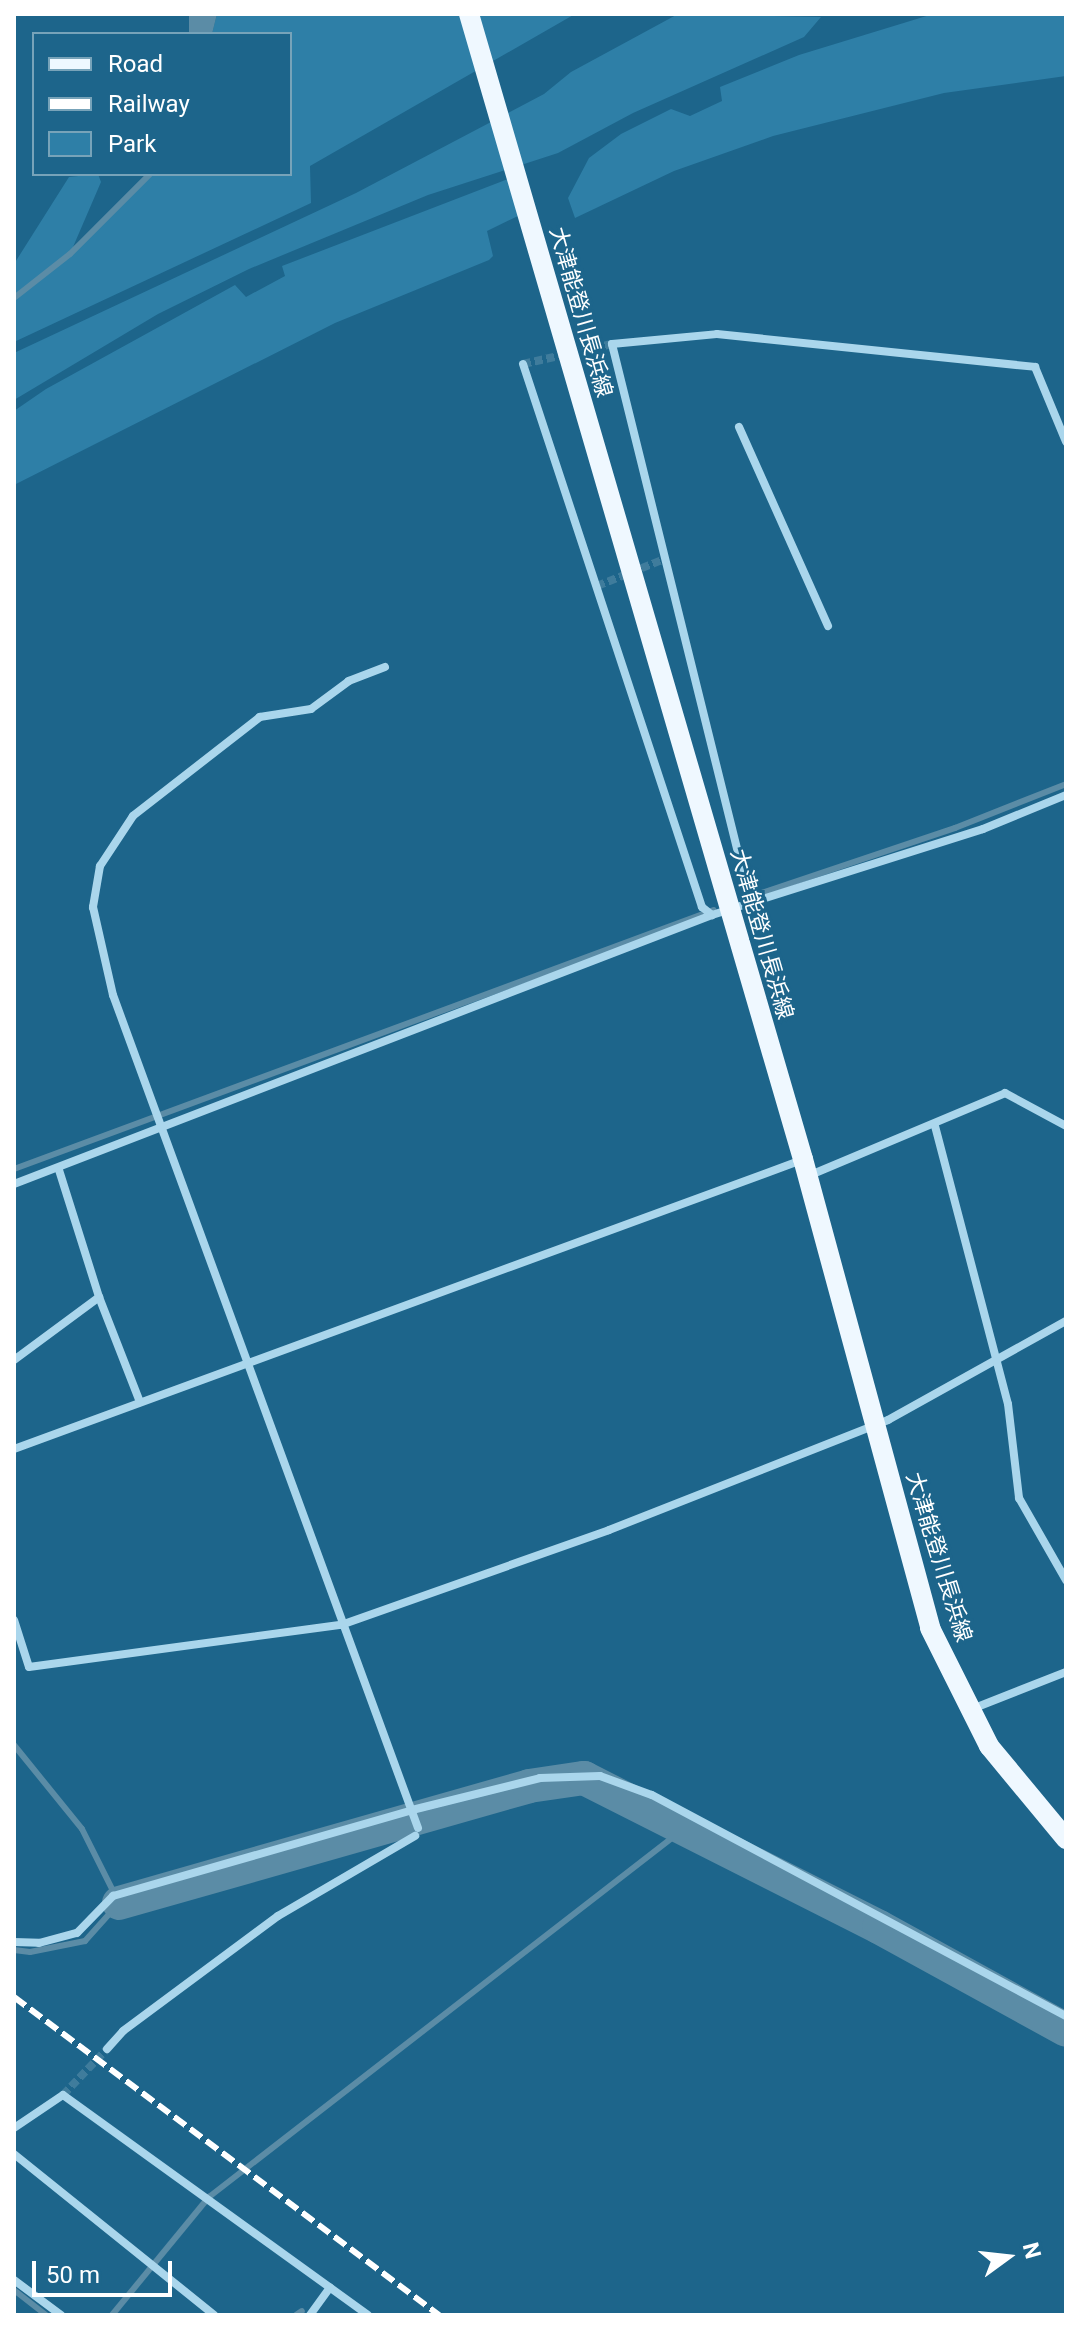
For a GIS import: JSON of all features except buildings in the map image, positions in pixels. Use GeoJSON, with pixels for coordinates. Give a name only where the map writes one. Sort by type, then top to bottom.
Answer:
{"type":"FeatureCollection","features":[{"type":"Feature","properties":{"kind":"main road","name":"大津能登川長浜線"},"geometry":{"type":"LineString","coordinates":[[469,14],[721,912],[805,1168],[930,1628],[968,1711],[989,1746],[1066,1839]]}},
{"type":"Feature","properties":{"kind":"street"},"geometry":{"type":"LineString","coordinates":[[751,905],[612,344],[717,334],[1035,367],[1066,442]]}},
{"type":"Feature","properties":{"kind":"street"},"geometry":{"type":"LineString","coordinates":[[523,364],[702,907],[721,912]]}},
{"type":"Feature","properties":{"kind":"street"},"geometry":{"type":"LineString","coordinates":[[739,427],[828,626]]}},
{"type":"Feature","properties":{"kind":"street"},"geometry":{"type":"LineString","coordinates":[[107,2049],[123,2031],[278,1916],[417,1832],[412,1810],[341,1625],[102,965],[93,907],[100,866],[133,816],[260,717],[311,709],[349,681],[385,667]]}},
{"type":"Feature","properties":{"kind":"street"},"geometry":{"type":"LineString","coordinates":[[14,1184],[59,1170],[160,1125],[721,912],[983,829],[1066,795]]}},
{"type":"Feature","properties":{"kind":"street"},"geometry":{"type":"LineString","coordinates":[[14,1449],[246,1364],[805,1168],[935,1126],[1005,1093],[1066,1126]]}},
{"type":"Feature","properties":{"kind":"street"},"geometry":{"type":"LineString","coordinates":[[935,1126],[997,1360],[1019,1498],[1066,1580]]}},
{"type":"Feature","properties":{"kind":"street"},"geometry":{"type":"LineString","coordinates":[[59,1170],[99,1297],[140,1402]]}},
{"type":"Feature","properties":{"kind":"street"},"geometry":{"type":"LineString","coordinates":[[14,1360],[99,1297]]}},
{"type":"Feature","properties":{"kind":"street"},"geometry":{"type":"LineString","coordinates":[[14,1620],[29,1667],[341,1625],[609,1530],[875,1425],[1066,1321]]}},
{"type":"Feature","properties":{"kind":"street"},"geometry":{"type":"LineString","coordinates":[[968,1711],[1066,1672]]}},
{"type":"Feature","properties":{"kind":"street"},"geometry":{"type":"LineString","coordinates":[[14,1942],[39,1943],[77,1933],[113,1896],[412,1810],[540,1778],[600,1776],[652,1795],[1066,2016]]}},
{"type":"Feature","properties":{"kind":"street"},"geometry":{"type":"LineString","coordinates":[[14,2128],[63,2095],[368,2315]]}},
{"type":"Feature","properties":{"kind":"street"},"geometry":{"type":"LineString","coordinates":[[14,2154],[214,2315]]}},
{"type":"Feature","properties":{"kind":"street"},"geometry":{"type":"LineString","coordinates":[[14,2280],[61,2315]]}},
{"type":"Feature","properties":{"kind":"street"},"geometry":{"type":"LineString","coordinates":[[310,2315],[330,2287]]}},
{"type":"Feature","properties":{"kind":"green space"},"geometry":{"type":"Polygon","coordinates":[[[217,14],[575,14],[310,166],[311,203],[14,342],[14,264],[69,177],[99,176],[101,182],[73,247],[151,176],[292,176],[292,32],[212,32],[217,14]]]}},
{"type":"Feature","properties":{"kind":"green space"},"geometry":{"type":"Polygon","coordinates":[[[678,14],[821,17],[804,37],[633,113],[558,153],[428,195],[249,269],[158,314],[14,400],[14,353],[356,193],[544,94],[571,72],[678,14]]]}},
{"type":"Feature","properties":{"kind":"green space"},"geometry":{"type":"Polygon","coordinates":[[[933,14],[1066,14],[1066,76],[944,93],[773,136],[674,171],[575,218],[568,198],[589,158],[621,134],[671,109],[690,116],[722,101],[720,87],[799,55],[933,14]]]}},
{"type":"Feature","properties":{"kind":"green space"},"geometry":{"type":"Polygon","coordinates":[[[508,179],[518,216],[487,231],[493,256],[489,260],[335,323],[14,485],[14,411],[46,389],[235,285],[246,297],[285,276],[282,266],[508,179]]]}},
{"type":"Feature","properties":{"kind":"shaded area"},"geometry":{"type":"Polygon","coordinates":[[[189,14],[217,14],[212,32],[189,32],[189,14]]]}},
{"type":"Feature","properties":{"kind":"waterway"},"geometry":{"type":"LineString","coordinates":[[14,298],[70,254],[148,176]]}},
{"type":"Feature","properties":{"kind":"waterway"},"geometry":{"type":"LineString","coordinates":[[744,899],[955,828],[1066,784]]}},
{"type":"Feature","properties":{"kind":"waterway"},"geometry":{"type":"LineString","coordinates":[[14,1169],[714,910]]}},
{"type":"Feature","properties":{"kind":"waterway"},"geometry":{"type":"LineString","coordinates":[[14,1745],[82,1829],[119,1903],[85,1941],[30,1952],[14,1950]]}},
{"type":"Feature","properties":{"kind":"waterway"},"geometry":{"type":"LineString","coordinates":[[119,1903],[529,1786],[584,1778],[879,1927],[1066,2030]]}},
{"type":"Feature","properties":{"kind":"waterway"},"geometry":{"type":"LineString","coordinates":[[112,2315],[209,2197],[686,1827]]}},
{"type":"Feature","properties":{"kind":"waterway"},"geometry":{"type":"LineString","coordinates":[[14,2290],[46,2315]]}},
{"type":"Feature","properties":{"kind":"waterway"},"geometry":{"type":"LineString","coordinates":[[296,2315],[302,2311]]}},
{"type":"Feature","properties":{"kind":"tunnel"},"geometry":{"type":"LineString","coordinates":[[523,364],[612,344]]}},
{"type":"Feature","properties":{"kind":"tunnel"},"geometry":{"type":"LineString","coordinates":[[597,586],[667,558]]}},
{"type":"Feature","properties":{"kind":"tunnel"},"geometry":{"type":"LineString","coordinates":[[63,2095],[107,2049]]}},
{"type":"Feature","properties":{"kind":"railway"},"geometry":{"type":"LineString","coordinates":[[14,1997],[439,2315]]}}]}
